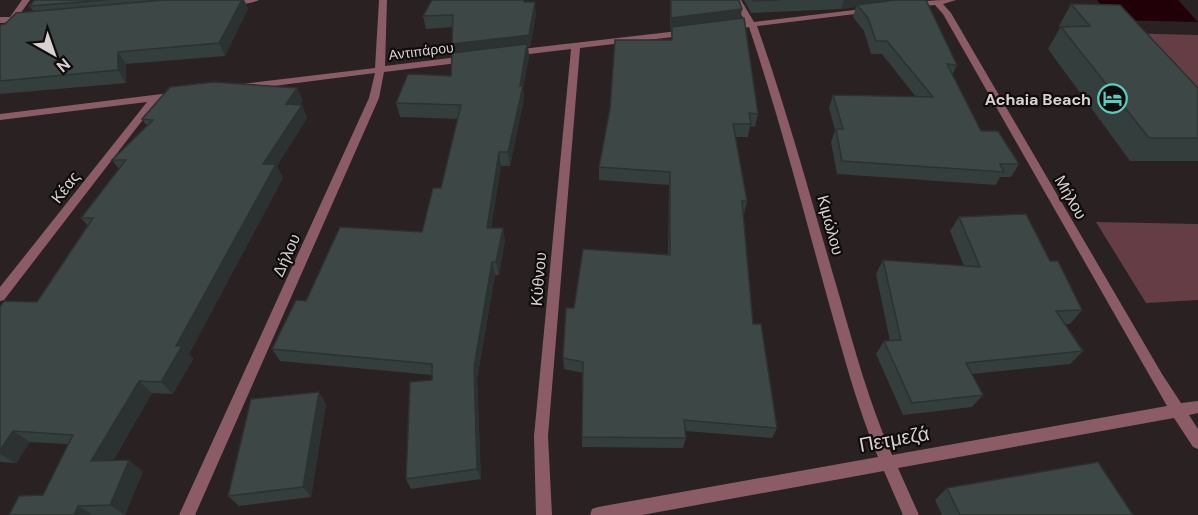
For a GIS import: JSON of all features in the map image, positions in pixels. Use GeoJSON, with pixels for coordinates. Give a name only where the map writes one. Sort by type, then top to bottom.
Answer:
{"type":"FeatureCollection","features":[{"type":"Feature","properties":{"kind":"street"},"geometry":{"type":"LineString","coordinates":[[12,20],[26,0]]}},
{"type":"Feature","properties":{"kind":"street"},"geometry":{"type":"LineString","coordinates":[[214,4],[255,0]]}},
{"type":"Feature","properties":{"kind":"street","name":"Δήλου"},"geometry":{"type":"LineString","coordinates":[[187,515],[374,98],[380,69],[383,0]]}},
{"type":"Feature","properties":{"kind":"street","name":"Κιμώλου"},"geometry":{"type":"LineString","coordinates":[[737,0],[752,25],[787,130],[861,391],[886,462],[911,515]]}},
{"type":"Feature","properties":{"kind":"street"},"geometry":{"type":"LineString","coordinates":[[903,6],[952,0]]}},
{"type":"Feature","properties":{"kind":"street","name":"Μήλου"},"geometry":{"type":"LineString","coordinates":[[936,1],[946,13],[1177,411],[1198,442]]}},
{"type":"Feature","properties":{"kind":"street"},"geometry":{"type":"LineString","coordinates":[[717,29],[879,9]]}},
{"type":"Feature","properties":{"kind":"street"},"geometry":{"type":"LineString","coordinates":[[0,20],[33,20]]}},
{"type":"Feature","properties":{"kind":"street"},"geometry":{"type":"LineString","coordinates":[[507,54],[694,32]]}},
{"type":"Feature","properties":{"kind":"street","name":"Κύθνου"},"geometry":{"type":"LineString","coordinates":[[544,515],[541,436],[576,46]]}},
{"type":"Feature","properties":{"kind":"street","name":"Αντιπάρου"},"geometry":{"type":"LineString","coordinates":[[226,89],[472,58]]}},
{"type":"Feature","properties":{"kind":"street"},"geometry":{"type":"LineString","coordinates":[[0,117],[191,94]]}},
{"type":"Feature","properties":{"kind":"street","name":"Κέας"},"geometry":{"type":"LineString","coordinates":[[0,296],[155,98]]}},
{"type":"Feature","properties":{"kind":"street","name":"Πετμεζά"},"geometry":{"type":"LineString","coordinates":[[598,515],[1198,407]]}},
{"type":"Feature","properties":{"kind":"shaded area"},"geometry":{"type":"Polygon","coordinates":[[[1097,0],[1178,0],[1198,22],[1114,20],[1097,0]]]}},
{"type":"Feature","properties":{"kind":"shaded area"},"geometry":{"type":"Polygon","coordinates":[[[1118,33],[1198,35],[1198,127],[1118,33]]]}},
{"type":"Feature","properties":{"kind":"shaded area"},"geometry":{"type":"Polygon","coordinates":[[[1096,222],[1198,224],[1198,300],[1146,303],[1096,222]]]}},
{"type":"Feature","properties":{"kind":"building"},"geometry":{"type":"Polygon","coordinates":[[[35,0],[107,0],[29,6],[35,0]]]}},
{"type":"Feature","properties":{"kind":"building"},"geometry":{"type":"Polygon","coordinates":[[[163,0],[242,0],[219,43],[118,52],[118,70],[0,81],[0,25],[5,24],[16,13],[163,0]]]}},
{"type":"Feature","properties":{"kind":"building"},"geometry":{"type":"Polygon","coordinates":[[[432,0],[535,2],[529,35],[452,44],[453,15],[423,16],[432,0]]]}},
{"type":"Feature","properties":{"kind":"building"},"geometry":{"type":"Polygon","coordinates":[[[671,0],[739,0],[742,9],[671,18],[671,0]]]}},
{"type":"Feature","properties":{"kind":"building"},"geometry":{"type":"Polygon","coordinates":[[[896,0],[926,0],[957,65],[947,64],[981,131],[998,131],[1019,164],[1000,164],[1004,172],[842,161],[836,129],[843,129],[833,95],[933,97],[887,41],[876,41],[868,18],[857,5],[896,0]]]}},
{"type":"Feature","properties":{"kind":"building"},"geometry":{"type":"Polygon","coordinates":[[[1071,4],[1120,5],[1198,88],[1198,138],[1149,138],[1061,27],[1090,26],[1071,4]]]}},
{"type":"Feature","properties":{"kind":"building"},"geometry":{"type":"Polygon","coordinates":[[[744,18],[758,114],[749,113],[751,124],[733,124],[747,201],[742,201],[753,324],[761,324],[777,428],[684,420],[686,438],[582,437],[583,362],[563,358],[566,308],[574,308],[583,249],[670,255],[670,172],[599,167],[610,109],[615,40],[672,40],[672,27],[744,18]]]}},
{"type":"Feature","properties":{"kind":"building"},"geometry":{"type":"Polygon","coordinates":[[[527,44],[520,86],[523,86],[508,152],[499,152],[487,228],[503,228],[496,262],[492,262],[474,367],[477,469],[406,479],[410,382],[432,380],[432,364],[272,349],[296,300],[306,301],[340,227],[422,232],[433,188],[441,188],[461,105],[396,103],[408,74],[451,76],[452,53],[527,44]]]}},
{"type":"Feature","properties":{"kind":"building"},"geometry":{"type":"Polygon","coordinates":[[[214,82],[297,88],[286,104],[302,105],[263,164],[276,164],[176,346],[182,346],[161,382],[139,381],[91,461],[129,460],[110,505],[78,506],[74,515],[9,515],[19,496],[43,495],[73,435],[13,431],[0,450],[0,307],[4,301],[37,302],[93,218],[81,218],[126,160],[112,160],[153,120],[142,119],[170,87],[214,82]]]}},
{"type":"Feature","properties":{"kind":"building"},"geometry":{"type":"Polygon","coordinates":[[[1026,214],[1050,261],[1058,261],[1082,310],[1056,311],[1083,351],[966,363],[983,395],[912,403],[884,341],[901,340],[883,260],[980,267],[959,217],[1026,214]]]}},
{"type":"Feature","properties":{"kind":"building"},"geometry":{"type":"Polygon","coordinates":[[[319,392],[303,487],[228,496],[251,399],[319,392]]]}},
{"type":"Feature","properties":{"kind":"building"},"geometry":{"type":"Polygon","coordinates":[[[1098,462],[1133,515],[960,515],[947,488],[1098,462]]]}},
{"type":"Feature","properties":{"kind":"place","name":"Achaia Beach"},"geometry":{"type":"Point","coordinates":[1112,99]}}]}
